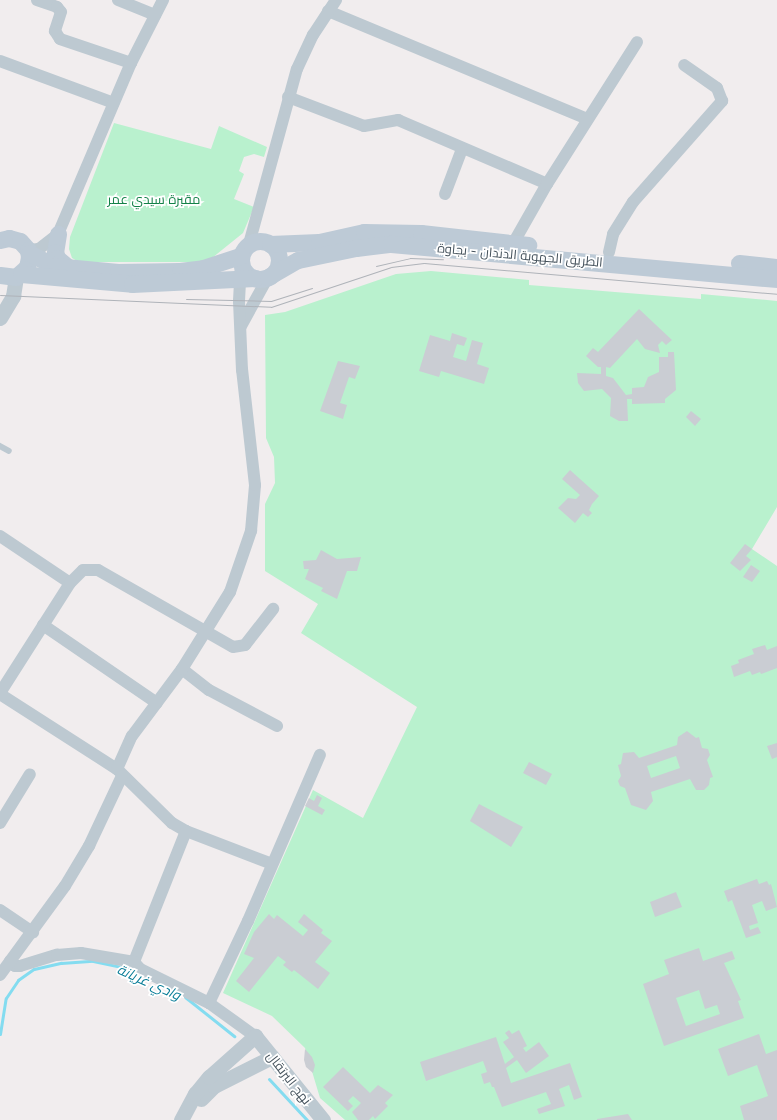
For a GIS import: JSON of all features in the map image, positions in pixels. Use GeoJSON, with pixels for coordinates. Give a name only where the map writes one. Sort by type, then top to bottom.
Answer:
{"type":"FeatureCollection","features":[{"type":"Feature","properties":{"kind":"main road","name":"الطريق الجهوية الدندان - بجاوة"},"geometry":{"type":"LineString","coordinates":[[8,276],[132,284],[254,260],[319,242],[364,232],[421,233],[510,250],[777,279]]}},
{"type":"Feature","properties":{"kind":"main road"},"geometry":{"type":"LineString","coordinates":[[58,234],[55,252],[57,258],[69,268]]}},
{"type":"Feature","properties":{"kind":"main road","name":"الطريق الجهوية الدندان - بجاوة"},"geometry":{"type":"LineString","coordinates":[[1,239],[20,241],[28,251],[50,264],[69,268],[118,272],[180,271],[254,260],[298,260],[356,248],[391,244],[510,250],[609,252],[777,267]]}},
{"type":"Feature","properties":{"kind":"main road"},"geometry":{"type":"LineString","coordinates":[[8,276],[29,262],[28,251]]}},
{"type":"Feature","properties":{"kind":"street"},"geometry":{"type":"LineString","coordinates":[[37,0],[60,9],[61,14],[55,31],[60,39],[131,63]]}},
{"type":"Feature","properties":{"kind":"street"},"geometry":{"type":"LineString","coordinates":[[118,0],[155,15]]}},
{"type":"Feature","properties":{"kind":"street"},"geometry":{"type":"LineString","coordinates":[[28,251],[39,249],[58,234],[131,63],[162,0]]}},
{"type":"Feature","properties":{"kind":"street"},"geometry":{"type":"LineString","coordinates":[[0,975],[33,932],[65,886],[89,846],[132,736],[207,633],[240,570],[255,509],[253,460],[242,370],[240,329],[258,238],[254,226],[288,97],[304,52],[336,0]]}},
{"type":"Feature","properties":{"kind":"street"},"geometry":{"type":"LineString","coordinates":[[328,11],[588,119]]}},
{"type":"Feature","properties":{"kind":"street"},"geometry":{"type":"LineString","coordinates":[[510,250],[547,184],[637,42]]}},
{"type":"Feature","properties":{"kind":"street"},"geometry":{"type":"LineString","coordinates":[[0,61],[114,103]]}},
{"type":"Feature","properties":{"kind":"street"},"geometry":{"type":"LineString","coordinates":[[609,252],[613,234],[633,202],[722,102],[718,88],[684,65]]}},
{"type":"Feature","properties":{"kind":"street"},"geometry":{"type":"LineString","coordinates":[[288,97],[364,126],[398,120],[462,149],[547,184]]}},
{"type":"Feature","properties":{"kind":"street"},"geometry":{"type":"LineString","coordinates":[[445,194],[462,149]]}},
{"type":"Feature","properties":{"kind":"street"},"geometry":{"type":"LineString","coordinates":[[240,329],[254,260]]}},
{"type":"Feature","properties":{"kind":"street"},"geometry":{"type":"LineString","coordinates":[[0,318],[13,296],[8,276]]}},
{"type":"Feature","properties":{"kind":"street"},"geometry":{"type":"LineString","coordinates":[[1,540],[70,583]]}},
{"type":"Feature","properties":{"kind":"street"},"geometry":{"type":"LineString","coordinates":[[272,864],[186,831],[161,814],[119,772],[0,694],[70,583],[82,570],[98,570],[227,645],[240,647],[248,642],[273,609]]}},
{"type":"Feature","properties":{"kind":"street"},"geometry":{"type":"LineString","coordinates":[[43,626],[156,703]]}},
{"type":"Feature","properties":{"kind":"street"},"geometry":{"type":"LineString","coordinates":[[182,669],[209,690],[277,726]]}},
{"type":"Feature","properties":{"kind":"street"},"geometry":{"type":"LineString","coordinates":[[209,1003],[320,756]]}},
{"type":"Feature","properties":{"kind":"street"},"geometry":{"type":"LineString","coordinates":[[0,823],[30,774]]}},
{"type":"Feature","properties":{"kind":"street"},"geometry":{"type":"LineString","coordinates":[[134,962],[134,958],[186,831]]}},
{"type":"Feature","properties":{"kind":"street"},"geometry":{"type":"LineString","coordinates":[[0,910],[33,932]]}},
{"type":"Feature","properties":{"kind":"street"},"geometry":{"type":"LineString","coordinates":[[10,961],[15,966],[20,966],[57,955],[81,953],[134,962],[140,969],[209,1003],[255,1036],[209,1077],[195,1094],[181,1120]]}},
{"type":"Feature","properties":{"kind":"street","name":"نهج البرتقال"},"geometry":{"type":"LineString","coordinates":[[255,1036],[324,1120]]}},
{"type":"Feature","properties":{"kind":"street"},"geometry":{"type":"LineString","coordinates":[[187,1120],[214,1086],[272,1057]]}},
{"type":"Feature","properties":{"kind":"lane"},"geometry":{"type":"LineString","coordinates":[[0,446],[9,451]]}},
{"type":"Feature","properties":{"kind":"green space","name":"مقبرة سيدي عمر"},"geometry":{"type":"Polygon","coordinates":[[[114,123],[211,149],[219,126],[267,147],[264,157],[254,154],[244,157],[239,171],[244,174],[234,199],[254,207],[243,233],[212,258],[200,262],[79,262],[72,258],[69,249],[70,237],[114,123]]]}},
{"type":"Feature","properties":{"kind":"green space"},"geometry":{"type":"Polygon","coordinates":[[[431,271],[529,280],[529,285],[701,299],[701,294],[777,301],[777,507],[752,549],[777,566],[777,1120],[345,1120],[320,1098],[305,1048],[272,1016],[223,993],[313,790],[363,818],[417,707],[301,633],[318,604],[265,571],[265,504],[275,483],[274,457],[266,438],[265,315],[285,312],[396,274],[431,271]]]}},
{"type":"Feature","properties":{"kind":"building"},"geometry":{"type":"Polygon","coordinates":[[[639,309],[672,340],[666,345],[662,341],[658,345],[660,353],[645,349],[637,339],[610,368],[606,367],[606,376],[613,378],[626,395],[632,394],[632,388],[644,387],[648,377],[659,372],[659,357],[668,357],[668,352],[674,352],[676,390],[665,399],[665,403],[632,404],[632,399],[627,399],[628,421],[619,421],[610,416],[611,398],[602,389],[584,391],[578,383],[577,373],[601,374],[601,367],[598,367],[586,356],[593,348],[598,352],[639,309]]]}},
{"type":"Feature","properties":{"kind":"building"},"geometry":{"type":"Polygon","coordinates":[[[452,333],[467,338],[464,346],[457,344],[453,357],[466,361],[472,340],[483,343],[477,364],[489,368],[484,384],[441,371],[439,377],[419,371],[430,335],[450,341],[452,333]]]}},
{"type":"Feature","properties":{"kind":"building"},"geometry":{"type":"Polygon","coordinates":[[[338,361],[360,366],[355,379],[349,377],[340,403],[347,405],[343,419],[320,411],[338,361]]]}},
{"type":"Feature","properties":{"kind":"building"},"geometry":{"type":"Polygon","coordinates":[[[691,411],[701,419],[695,426],[686,417],[691,411]]]}},
{"type":"Feature","properties":{"kind":"building"},"geometry":{"type":"Polygon","coordinates":[[[570,470],[599,496],[589,510],[592,513],[588,517],[583,513],[575,523],[558,508],[568,498],[576,499],[580,495],[562,479],[570,470]]]}},
{"type":"Feature","properties":{"kind":"building"},"geometry":{"type":"Polygon","coordinates":[[[745,544],[752,549],[746,556],[751,560],[740,571],[730,563],[745,544]]]}},
{"type":"Feature","properties":{"kind":"building"},"geometry":{"type":"Polygon","coordinates":[[[321,550],[337,559],[361,557],[357,571],[347,571],[337,599],[321,591],[323,588],[305,579],[309,569],[304,569],[303,561],[316,560],[321,550]]]}},
{"type":"Feature","properties":{"kind":"building"},"geometry":{"type":"Polygon","coordinates":[[[751,565],[760,571],[752,582],[743,577],[751,565]]]}},
{"type":"Feature","properties":{"kind":"building"},"geometry":{"type":"Polygon","coordinates":[[[765,645],[767,650],[777,646],[777,668],[761,674],[760,672],[752,675],[750,671],[734,677],[731,666],[739,663],[738,660],[754,654],[752,649],[765,645]]]}},
{"type":"Feature","properties":{"kind":"building"},"geometry":{"type":"Polygon","coordinates":[[[687,731],[696,738],[699,737],[702,748],[708,749],[710,755],[707,760],[713,777],[710,778],[709,785],[704,790],[696,790],[690,779],[651,792],[653,801],[646,810],[631,805],[625,788],[620,786],[618,781],[621,776],[618,765],[621,764],[623,753],[634,752],[639,758],[677,745],[678,737],[687,731]],[[676,756],[647,766],[651,778],[680,768],[676,756]]]}},
{"type":"Feature","properties":{"kind":"building"},"geometry":{"type":"Polygon","coordinates":[[[777,743],[777,757],[772,759],[767,746],[777,743]]]}},
{"type":"Feature","properties":{"kind":"building"},"geometry":{"type":"Polygon","coordinates":[[[529,762],[552,774],[546,785],[523,773],[529,762]]]}},
{"type":"Feature","properties":{"kind":"building"},"geometry":{"type":"Polygon","coordinates":[[[317,795],[322,798],[318,806],[325,810],[322,815],[305,806],[309,798],[314,801],[317,795]]]}},
{"type":"Feature","properties":{"kind":"building"},"geometry":{"type":"Polygon","coordinates":[[[479,804],[523,827],[511,847],[470,821],[479,804]]]}},
{"type":"Feature","properties":{"kind":"building"},"geometry":{"type":"Polygon","coordinates":[[[757,879],[759,884],[767,881],[769,885],[771,884],[777,907],[766,911],[762,901],[752,905],[758,923],[749,926],[750,930],[758,927],[761,933],[746,938],[732,900],[728,902],[724,891],[757,879]]]}},
{"type":"Feature","properties":{"kind":"building"},"geometry":{"type":"Polygon","coordinates":[[[676,892],[682,907],[655,917],[650,902],[676,892]]]}},
{"type":"Feature","properties":{"kind":"building"},"geometry":{"type":"Polygon","coordinates":[[[269,914],[274,919],[277,915],[303,936],[308,930],[298,922],[304,914],[323,930],[321,933],[332,941],[315,962],[330,973],[318,989],[294,970],[292,972],[283,965],[286,962],[278,956],[249,992],[236,981],[254,958],[244,954],[254,932],[269,914]]]}},
{"type":"Feature","properties":{"kind":"building"},"geometry":{"type":"Polygon","coordinates":[[[699,948],[703,961],[732,951],[735,959],[724,963],[741,1000],[738,1001],[744,1018],[664,1046],[643,984],[669,974],[664,960],[699,948]],[[699,990],[676,998],[686,1026],[720,1014],[717,1005],[705,1009],[699,990]]]}},
{"type":"Feature","properties":{"kind":"building"},"geometry":{"type":"Polygon","coordinates":[[[509,1030],[512,1034],[519,1030],[527,1046],[523,1048],[526,1052],[539,1042],[549,1056],[526,1073],[517,1060],[506,1068],[511,1083],[570,1063],[582,1097],[574,1100],[569,1085],[559,1089],[565,1106],[539,1114],[537,1109],[551,1104],[546,1092],[502,1107],[494,1087],[492,1087],[490,1082],[484,1084],[481,1074],[487,1072],[483,1061],[426,1081],[420,1062],[496,1037],[505,1064],[514,1057],[503,1042],[509,1038],[505,1033],[509,1030]]]}},
{"type":"Feature","properties":{"kind":"building"},"geometry":{"type":"Polygon","coordinates":[[[759,1034],[766,1054],[777,1050],[777,1120],[744,1120],[740,1106],[768,1096],[757,1065],[728,1076],[718,1049],[759,1034]]]}},
{"type":"Feature","properties":{"kind":"building"},"geometry":{"type":"Polygon","coordinates":[[[305,1049],[312,1057],[315,1065],[313,1073],[306,1067],[304,1060],[305,1049]]]}},
{"type":"Feature","properties":{"kind":"building"},"geometry":{"type":"Polygon","coordinates":[[[343,1067],[370,1093],[378,1085],[393,1095],[385,1103],[388,1106],[375,1119],[373,1116],[369,1120],[358,1120],[352,1112],[361,1103],[353,1096],[348,1101],[353,1106],[348,1111],[323,1087],[343,1067]]]}},
{"type":"Feature","properties":{"kind":"building"},"geometry":{"type":"Polygon","coordinates":[[[628,1114],[632,1120],[597,1120],[597,1119],[628,1114]]]}},
{"type":"Feature","properties":{"kind":"waterway","name":"وادي غريانة"},"geometry":{"type":"LineString","coordinates":[[0,1034],[6,998],[18,980],[34,969],[61,963],[93,961],[125,968],[137,973]]}},
{"type":"Feature","properties":{"kind":"waterway","name":"وادي غريانة"},"geometry":{"type":"LineString","coordinates":[[185,997],[234,1036]]}},
{"type":"Feature","properties":{"kind":"waterway"},"geometry":{"type":"LineString","coordinates":[[269,1079],[307,1120]]}},
{"type":"Feature","properties":{"kind":"tram line"},"geometry":{"type":"LineString","coordinates":[[376,266],[410,258],[443,259]]}},
{"type":"Feature","properties":{"kind":"tram line"},"geometry":{"type":"LineString","coordinates":[[0,295],[271,307],[391,267],[424,263],[777,294]]}},
{"type":"Feature","properties":{"kind":"tram line"},"geometry":{"type":"LineString","coordinates":[[186,299],[271,301],[312,288]]}}]}
